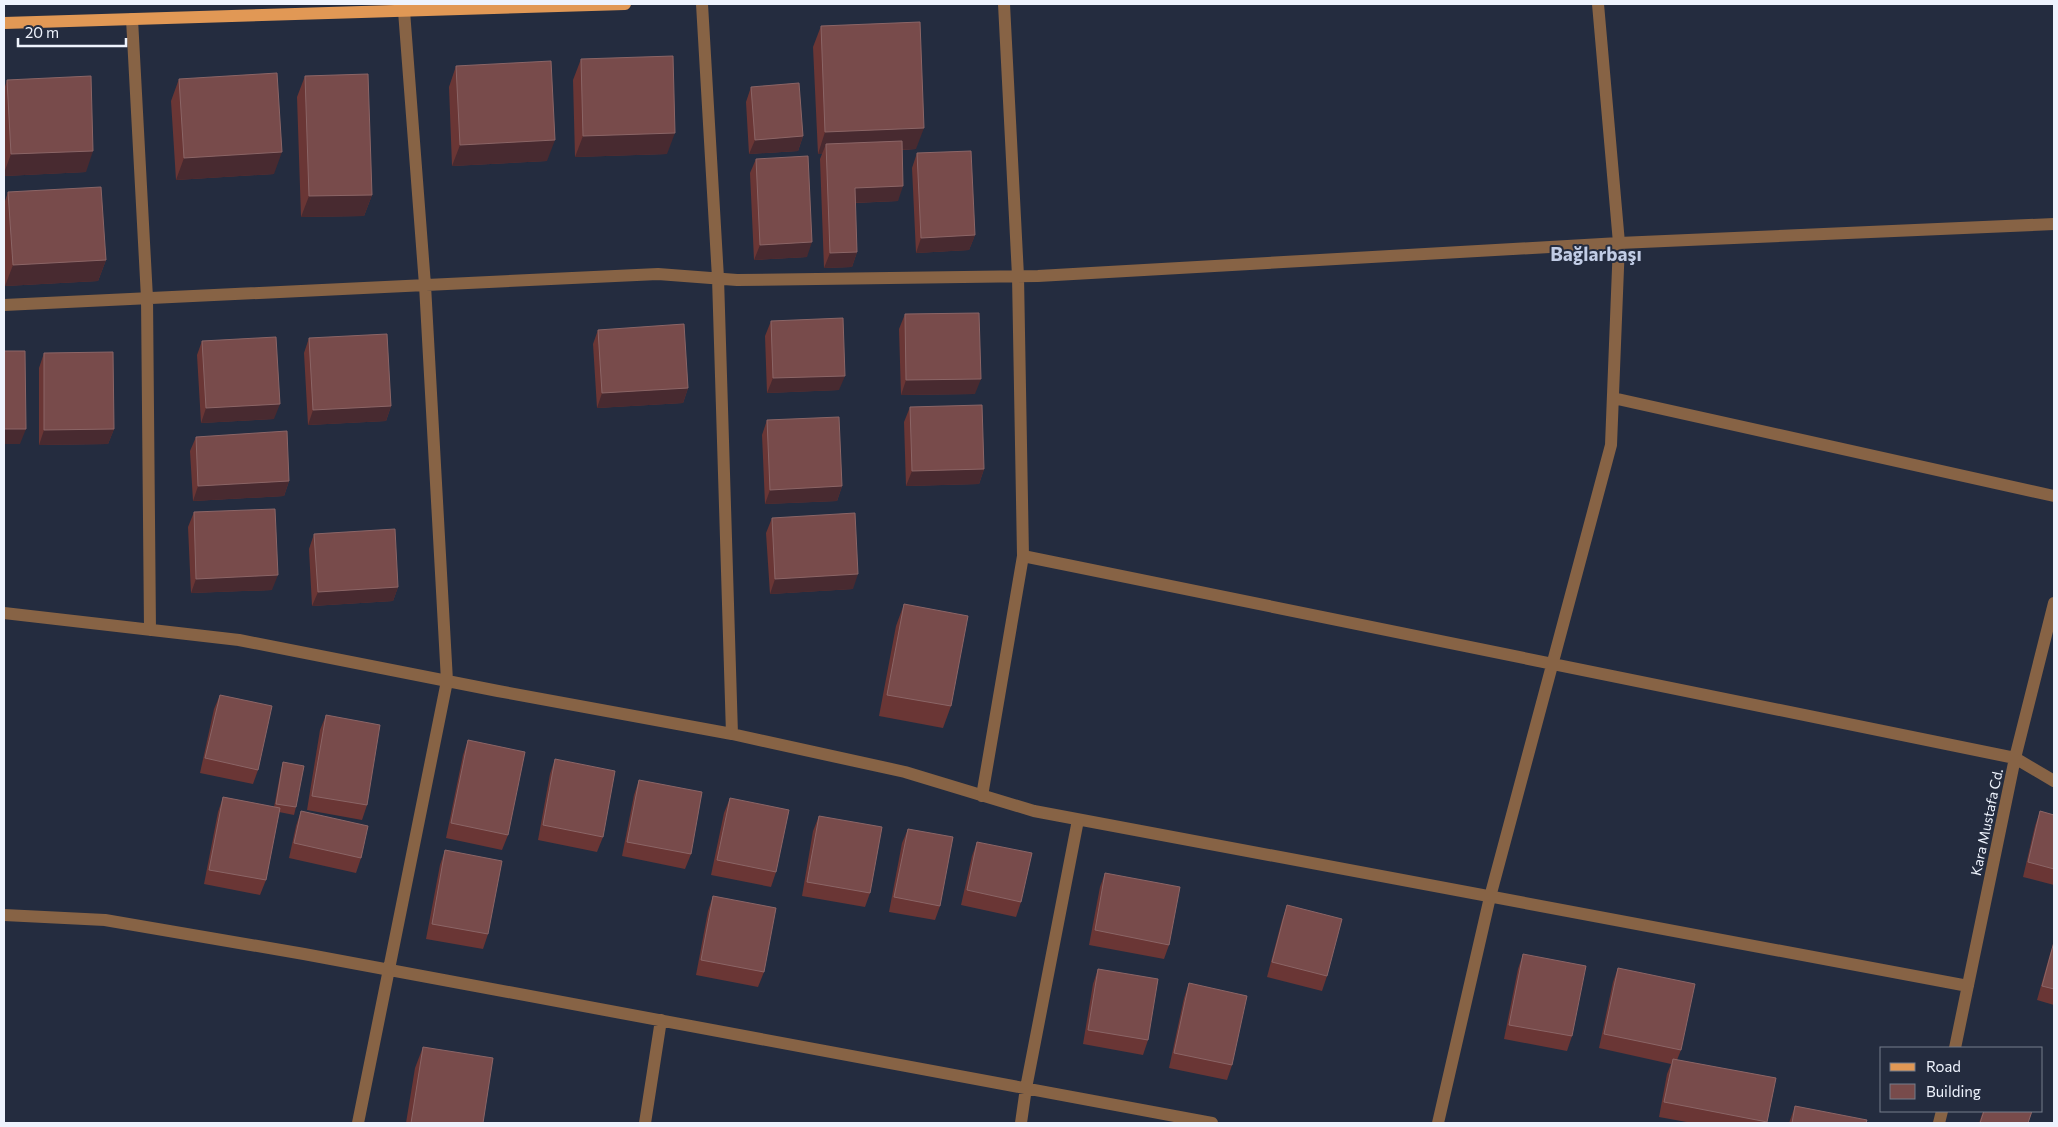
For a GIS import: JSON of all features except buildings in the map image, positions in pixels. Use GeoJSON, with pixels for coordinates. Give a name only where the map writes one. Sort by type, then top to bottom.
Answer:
{"type":"FeatureCollection","features":[{"type":"Feature","properties":{"kind":"main road"},"geometry":{"type":"LineString","coordinates":[[4,23],[626,4]]}},
{"type":"Feature","properties":{"kind":"street"},"geometry":{"type":"LineString","coordinates":[[702,4],[718,278],[732,734]]}},
{"type":"Feature","properties":{"kind":"street"},"geometry":{"type":"LineString","coordinates":[[982,796],[1023,556],[1018,276],[1004,4]]}},
{"type":"Feature","properties":{"kind":"street"},"geometry":{"type":"LineString","coordinates":[[1438,1123],[1490,897],[1611,445],[1619,243],[1598,4]]}},
{"type":"Feature","properties":{"kind":"street"},"geometry":{"type":"LineString","coordinates":[[358,1123],[447,681],[425,284],[404,11]]}},
{"type":"Feature","properties":{"kind":"street"},"geometry":{"type":"LineString","coordinates":[[132,19],[147,298],[150,630]]}},
{"type":"Feature","properties":{"kind":"street"},"geometry":{"type":"LineString","coordinates":[[4,305],[658,274],[737,280],[1018,276],[1619,243],[2054,224]]}},
{"type":"Feature","properties":{"kind":"street"},"geometry":{"type":"LineString","coordinates":[[1613,398],[2054,496]]}},
{"type":"Feature","properties":{"kind":"street"},"geometry":{"type":"LineString","coordinates":[[1023,556],[2015,758],[2054,781]]}},
{"type":"Feature","properties":{"kind":"street","name":"Kara Mustafa Cd."},"geometry":{"type":"LineString","coordinates":[[1955,1047],[2015,758],[2054,603]]}},
{"type":"Feature","properties":{"kind":"street"},"geometry":{"type":"LineString","coordinates":[[4,614],[239,640],[732,734],[905,772],[1034,812],[1968,986]]}},
{"type":"Feature","properties":{"kind":"street"},"geometry":{"type":"LineString","coordinates":[[1021,1123],[1026,1088],[1078,820]]}},
{"type":"Feature","properties":{"kind":"street"},"geometry":{"type":"LineString","coordinates":[[4,915],[105,920],[389,970],[1212,1123]]}},
{"type":"Feature","properties":{"kind":"street"},"geometry":{"type":"LineString","coordinates":[[645,1123],[661,1020]]}},
{"type":"Feature","properties":{"kind":"district","name":"Bağlarbaşı"},"geometry":{"type":"Point","coordinates":[1596,254]}}]}
